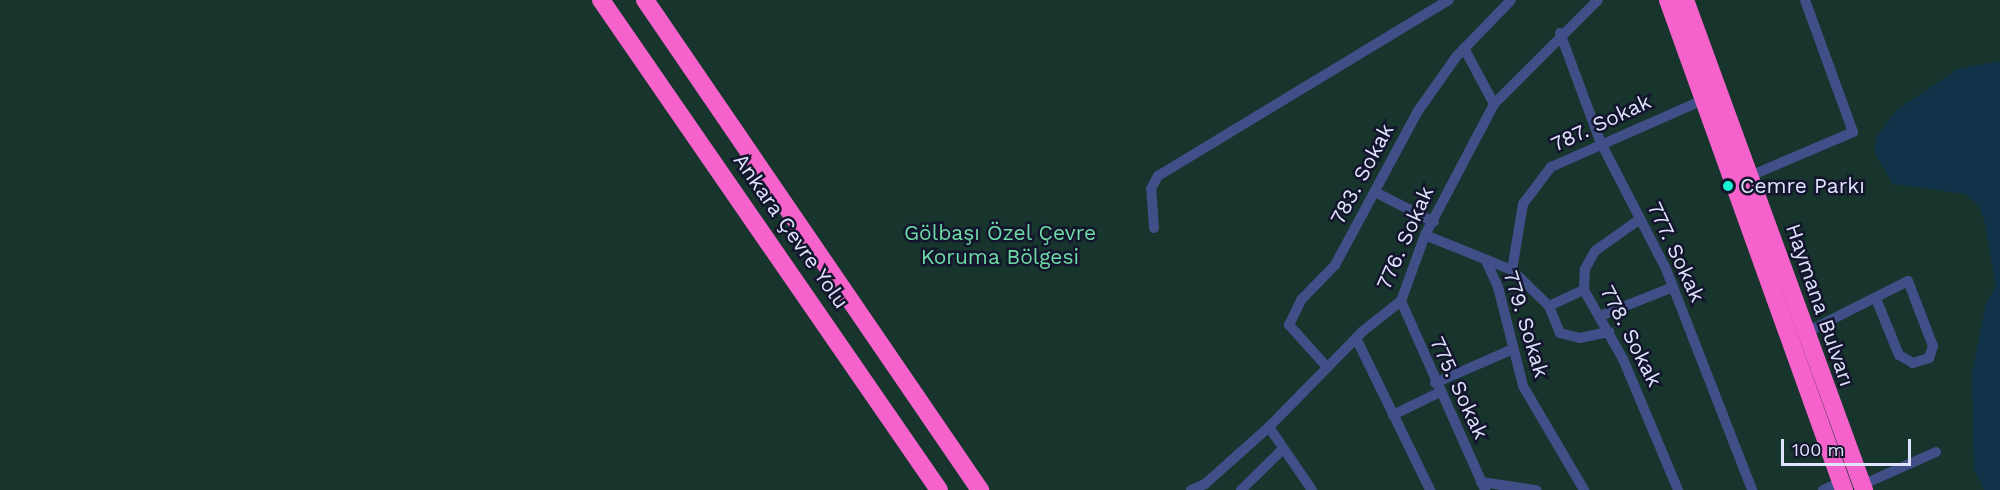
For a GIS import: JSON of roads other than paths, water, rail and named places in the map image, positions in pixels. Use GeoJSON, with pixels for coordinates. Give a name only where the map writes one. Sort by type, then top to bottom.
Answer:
{"type":"FeatureCollection","features":[{"type":"Feature","properties":{"kind":"highway","name":"Ankara Çevre Yolu"},"geometry":{"type":"LineString","coordinates":[[601,0],[939,490]]}},
{"type":"Feature","properties":{"kind":"highway","name":"Ankara Çevre Yolu"},"geometry":{"type":"LineString","coordinates":[[645,0],[980,490]]}},
{"type":"Feature","properties":{"kind":"highway","name":"Haymana Bulvarı"},"geometry":{"type":"LineString","coordinates":[[1668,0],[1853,487]]}},
{"type":"Feature","properties":{"kind":"highway","name":"Haymana Bulvarı"},"geometry":{"type":"LineString","coordinates":[[1685,0],[1807,332],[1853,487]]}},
{"type":"Feature","properties":{"kind":"street"},"geometry":{"type":"LineString","coordinates":[[1154,228],[1151,189],[1158,176],[1449,0]]}},
{"type":"Feature","properties":{"kind":"street"},"geometry":{"type":"LineString","coordinates":[[1750,176],[1853,132],[1805,0]]}},
{"type":"Feature","properties":{"kind":"street","name":"783. Sokak"},"geometry":{"type":"LineString","coordinates":[[1327,368],[1289,325],[1301,300],[1335,265],[1375,192],[1396,147],[1464,48],[1507,1]]}},
{"type":"Feature","properties":{"kind":"street","name":"776. Sokak"},"geometry":{"type":"LineString","coordinates":[[1191,490],[1269,427],[1356,338],[1401,301],[1425,236],[1494,104],[1560,33],[1595,1]]}},
{"type":"Feature","properties":{"kind":"street","name":"777. Sokak"},"geometry":{"type":"LineString","coordinates":[[1560,33],[1601,143],[1673,287],[1752,490]]}},
{"type":"Feature","properties":{"kind":"street"},"geometry":{"type":"LineString","coordinates":[[1464,48],[1494,104]]}},
{"type":"Feature","properties":{"kind":"street","name":"787. Sokak"},"geometry":{"type":"LineString","coordinates":[[1512,270],[1523,204],[1536,182],[1551,167],[1705,99]]}},
{"type":"Feature","properties":{"kind":"street"},"geometry":{"type":"LineString","coordinates":[[1375,192],[1434,222]]}},
{"type":"Feature","properties":{"kind":"street","name":"778. Sokak"},"geometry":{"type":"LineString","coordinates":[[1640,219],[1594,251],[1584,290],[1609,332],[1678,490]]}},
{"type":"Feature","properties":{"kind":"street"},"geometry":{"type":"LineString","coordinates":[[1425,236],[1512,270],[1549,306],[1560,333],[1580,338],[1609,332]]}},
{"type":"Feature","properties":{"kind":"street","name":"779. Sokak"},"geometry":{"type":"LineString","coordinates":[[1486,261],[1498,286],[1511,350],[1523,386],[1584,490]]}},
{"type":"Feature","properties":{"kind":"street"},"geometry":{"type":"LineString","coordinates":[[1807,332],[1876,301],[1908,281],[1933,346],[1929,358],[1913,363],[1899,355],[1876,301]]}},
{"type":"Feature","properties":{"kind":"street"},"geometry":{"type":"LineString","coordinates":[[1600,316],[1673,287]]}},
{"type":"Feature","properties":{"kind":"street"},"geometry":{"type":"LineString","coordinates":[[1549,306],[1584,290]]}},
{"type":"Feature","properties":{"kind":"street","name":"775. Sokak"},"geometry":{"type":"LineString","coordinates":[[1401,301],[1437,388],[1483,486]]}},
{"type":"Feature","properties":{"kind":"street"},"geometry":{"type":"LineString","coordinates":[[1356,338],[1430,490]]}},
{"type":"Feature","properties":{"kind":"street"},"geometry":{"type":"LineString","coordinates":[[1394,415],[1437,388],[1511,350]]}},
{"type":"Feature","properties":{"kind":"street"},"geometry":{"type":"LineString","coordinates":[[1269,427],[1282,450],[1312,490]]}},
{"type":"Feature","properties":{"kind":"street"},"geometry":{"type":"LineString","coordinates":[[1242,490],[1282,450]]}},
{"type":"Feature","properties":{"kind":"street"},"geometry":{"type":"LineString","coordinates":[[1824,490],[1853,487],[1936,452]]}},
{"type":"Feature","properties":{"kind":"street"},"geometry":{"type":"LineString","coordinates":[[1483,486],[1536,490]]}},
{"type":"Feature","properties":{"kind":"water"},"geometry":{"type":"Polygon","coordinates":[[[2000,61],[2000,490],[1984,490],[1974,469],[1972,374],[1986,303],[1996,287],[1985,223],[1979,206],[1965,194],[1893,184],[1875,153],[1876,137],[1898,109],[1958,69],[2000,61]]]}},
{"type":"Feature","properties":{"kind":"place","name":"Cemre Parkı"},"geometry":{"type":"Point","coordinates":[1728,186]}},
{"type":"Feature","properties":{"kind":"park label","name":"Gölbaşı Özel Çevre Koruma Bölgesi"},"geometry":{"type":"Point","coordinates":[1000,245]}}]}
